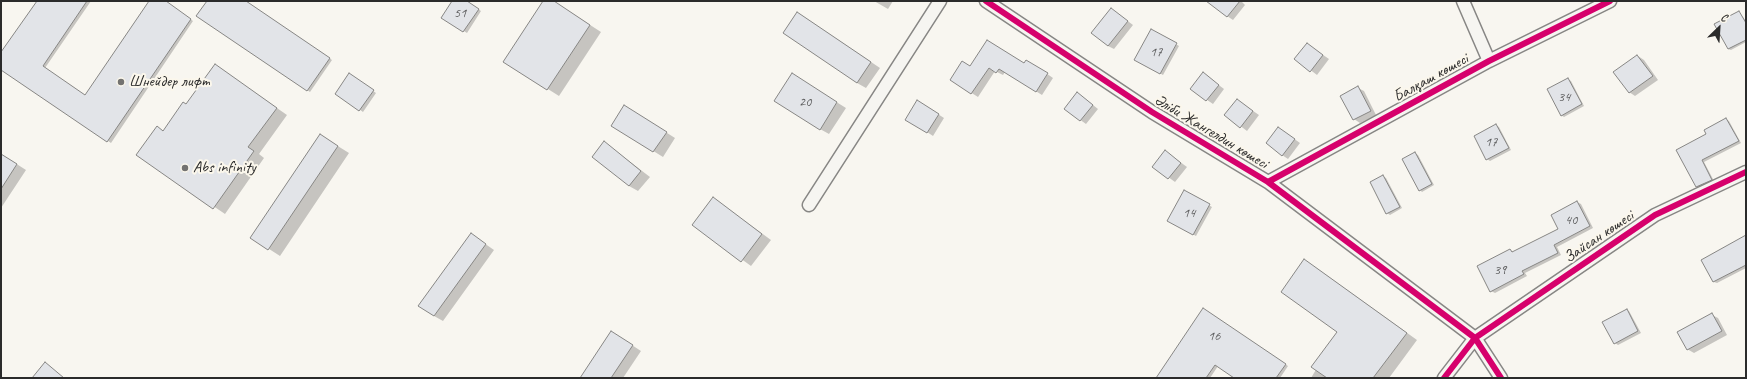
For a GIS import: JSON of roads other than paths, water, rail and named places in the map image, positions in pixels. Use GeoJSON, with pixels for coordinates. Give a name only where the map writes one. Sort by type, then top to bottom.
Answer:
{"type":"FeatureCollection","features":[{"type":"Feature","properties":{"kind":"street"},"geometry":{"type":"LineString","coordinates":[[809,205],[940,1]]}},
{"type":"Feature","properties":{"kind":"street","name":"Әліби Жангелдин көшесі"},"geometry":{"type":"LineString","coordinates":[[986,1],[1152,112],[1268,182],[1475,338],[1501,378]]}},
{"type":"Feature","properties":{"kind":"street"},"geometry":{"type":"LineString","coordinates":[[1463,1],[1489,61]]}},
{"type":"Feature","properties":{"kind":"street","name":"Балқаш көшесі"},"geometry":{"type":"LineString","coordinates":[[1268,182],[1489,61],[1610,1]]}},
{"type":"Feature","properties":{"kind":"street","name":"Зайсан көшесі"},"geometry":{"type":"LineString","coordinates":[[1444,378],[1475,338],[1655,215],[1746,172]]}},
{"type":"Feature","properties":{"kind":"place","name":"Шнейдер лифт"},"geometry":{"type":"Point","coordinates":[121,82]}},
{"type":"Feature","properties":{"kind":"place","name":"Abs infinity"},"geometry":{"type":"Point","coordinates":[185,168]}}]}
